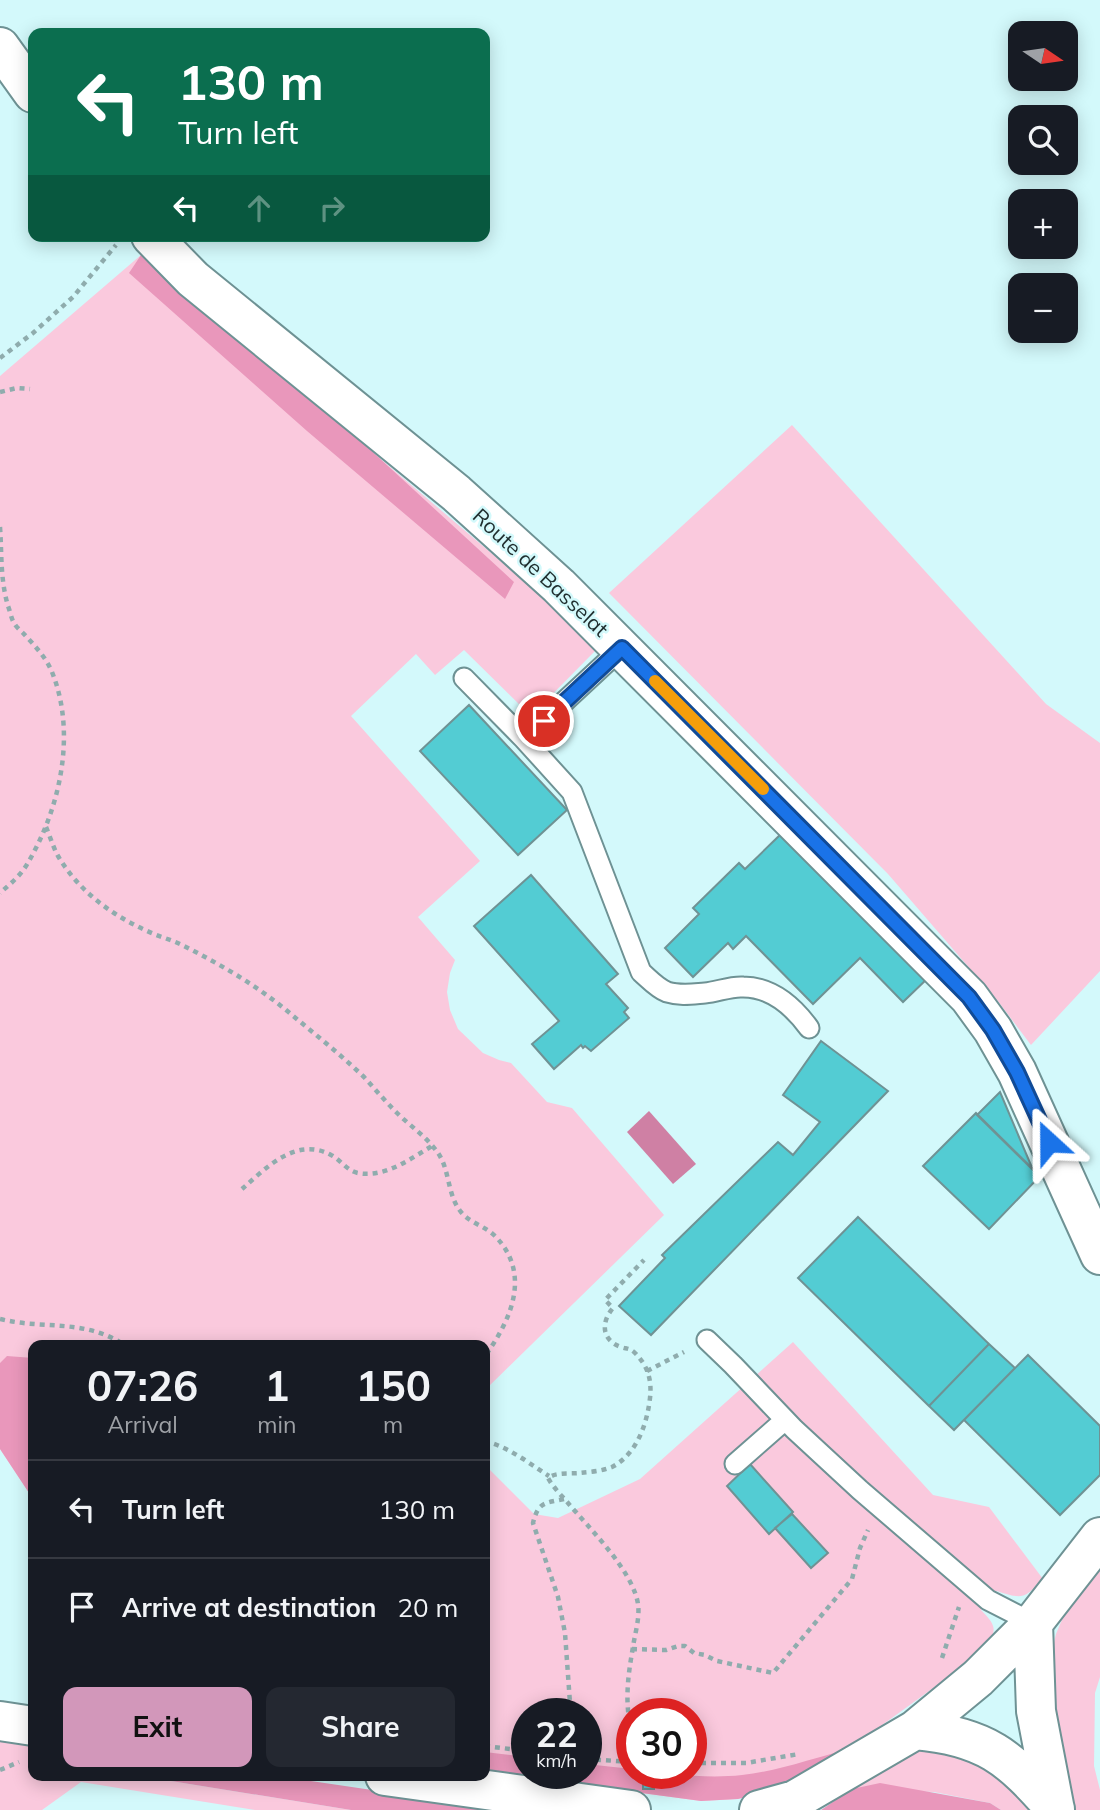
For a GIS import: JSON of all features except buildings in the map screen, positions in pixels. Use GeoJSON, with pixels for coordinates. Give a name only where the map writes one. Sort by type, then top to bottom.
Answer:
{"type":"FeatureCollection","features":[{"type":"Feature","properties":{"kind":"street"},"geometry":{"type":"LineString","coordinates":[[0,47],[28,86]]}},
{"type":"Feature","properties":{"kind":"street","name":"Route de Basselat"},"geometry":{"type":"LineString","coordinates":[[139,242],[193,279],[456,493],[559,586],[969,997],[993,1030],[1017,1072],[1100,1255]]}},
{"type":"Feature","properties":{"kind":"street"},"geometry":{"type":"LineString","coordinates":[[759,1810],[795,1800],[915,1730],[978,1678],[1033,1623],[1100,1537]]}},
{"type":"Feature","properties":{"kind":"street"},"geometry":{"type":"LineString","coordinates":[[1033,1623],[1036,1711],[1055,1810]]}},
{"type":"Feature","properties":{"kind":"street"},"geometry":{"type":"LineString","coordinates":[[0,1721],[28,1725]]}},
{"type":"Feature","properties":{"kind":"street"},"geometry":{"type":"LineString","coordinates":[[915,1730],[953,1735],[983,1746],[1023,1773],[1055,1810]]}},
{"type":"Feature","properties":{"kind":"street"},"geometry":{"type":"LineString","coordinates":[[421,1781],[631,1810]]}},
{"type":"Feature","properties":{"kind":"lane"},"geometry":{"type":"LineString","coordinates":[[524,739],[622,648]]}},
{"type":"Feature","properties":{"kind":"lane"},"geometry":{"type":"LineString","coordinates":[[464,678],[572,792],[641,972],[666,991],[682,995],[741,986],[758,989],[782,998],[809,1028]]}},
{"type":"Feature","properties":{"kind":"lane"},"geometry":{"type":"LineString","coordinates":[[707,1340],[785,1420],[884,1511],[988,1600],[1033,1623]]}},
{"type":"Feature","properties":{"kind":"lane"},"geometry":{"type":"LineString","coordinates":[[735,1464],[785,1420]]}},
{"type":"Feature","properties":{"kind":"path"},"geometry":{"type":"LineString","coordinates":[[0,358],[33,333],[132,242]]}},
{"type":"Feature","properties":{"kind":"path"},"geometry":{"type":"LineString","coordinates":[[0,392],[17,388],[30,389]]}},
{"type":"Feature","properties":{"kind":"path"},"geometry":{"type":"LineString","coordinates":[[0,527],[1,575],[13,622],[51,668],[61,701],[63,740],[56,795],[46,827],[25,868],[0,893]]}},
{"type":"Feature","properties":{"kind":"path"},"geometry":{"type":"LineString","coordinates":[[46,827],[57,855],[88,894],[125,920],[206,958],[265,993],[363,1077],[432,1146],[439,1155],[461,1213],[487,1229],[507,1250],[514,1275],[514,1299],[490,1349]]}},
{"type":"Feature","properties":{"kind":"path"},"geometry":{"type":"LineString","coordinates":[[242,1189],[278,1158],[303,1150],[324,1152],[354,1172],[370,1174],[395,1167],[432,1146]]}},
{"type":"Feature","properties":{"kind":"path"},"geometry":{"type":"LineString","coordinates":[[490,1442],[520,1457],[549,1476],[595,1472],[612,1466],[630,1450],[643,1431],[651,1385],[647,1371],[635,1353],[629,1348],[619,1346],[605,1334],[606,1315],[613,1308],[605,1300],[644,1260]]}},
{"type":"Feature","properties":{"kind":"path"},"geometry":{"type":"LineString","coordinates":[[0,1319],[35,1325],[83,1327],[115,1340]]}},
{"type":"Feature","properties":{"kind":"path"},"geometry":{"type":"LineString","coordinates":[[647,1371],[707,1340]]}},
{"type":"Feature","properties":{"kind":"path"},"geometry":{"type":"LineString","coordinates":[[549,1476],[549,1480],[626,1574],[633,1588],[638,1605],[638,1618],[632,1649],[628,1698]]}},
{"type":"Feature","properties":{"kind":"path"},"geometry":{"type":"LineString","coordinates":[[564,1499],[543,1504],[536,1511],[533,1522],[558,1597],[565,1633],[570,1698]]}},
{"type":"Feature","properties":{"kind":"path"},"geometry":{"type":"LineString","coordinates":[[632,1649],[667,1650],[685,1646],[694,1653],[705,1654],[717,1661],[773,1673],[852,1579],[864,1535],[884,1511]]}},
{"type":"Feature","properties":{"kind":"path"},"geometry":{"type":"LineString","coordinates":[[940,1663],[961,1599],[969,1584]]}},
{"type":"Feature","properties":{"kind":"path"},"geometry":{"type":"LineString","coordinates":[[490,1747],[511,1749]]}},
{"type":"Feature","properties":{"kind":"path"},"geometry":{"type":"LineString","coordinates":[[707,1763],[746,1763],[801,1753]]}},
{"type":"Feature","properties":{"kind":"shaded area"},"geometry":{"type":"Polygon","coordinates":[[[141,255],[537,592],[596,650],[531,716],[464,650],[435,675],[416,654],[351,716],[480,861],[418,917],[455,960],[447,992],[450,1010],[458,1029],[483,1053],[511,1063],[547,1102],[572,1108],[664,1215],[490,1385],[490,1340],[28,1340],[28,1491],[0,1449],[0,376],[141,255]]]}},
{"type":"Feature","properties":{"kind":"shaded area"},"geometry":{"type":"Polygon","coordinates":[[[141,255],[363,443],[514,582],[505,599],[307,431],[129,273],[141,255]]]}},
{"type":"Feature","properties":{"kind":"shaded area"},"geometry":{"type":"Polygon","coordinates":[[[792,425],[1046,704],[1100,743],[1100,971],[1031,1045],[997,1000],[888,874],[609,593],[792,425]]]}},
{"type":"Feature","properties":{"kind":"shaded area"},"geometry":{"type":"Polygon","coordinates":[[[649,1111],[696,1164],[673,1184],[627,1132],[649,1111]]]}},
{"type":"Feature","properties":{"kind":"shaded area"},"geometry":{"type":"Polygon","coordinates":[[[793,1342],[933,1495],[989,1507],[1043,1579],[1023,1596],[997,1591],[981,1610],[991,1621],[994,1630],[983,1652],[849,1749],[738,1799],[701,1801],[602,1788],[602,1698],[511,1698],[511,1775],[490,1773],[490,1470],[534,1514],[558,1518],[640,1479],[793,1342]]]}},
{"type":"Feature","properties":{"kind":"shaded area"},"geometry":{"type":"Polygon","coordinates":[[[7,1356],[28,1358],[28,1491],[0,1449],[0,1363],[7,1356]]]}},
{"type":"Feature","properties":{"kind":"shaded area"},"geometry":{"type":"Polygon","coordinates":[[[1100,1568],[1100,1677],[1095,1693],[1094,1766],[1100,1790],[1100,1810],[1071,1810],[1056,1738],[1050,1659],[1066,1610],[1100,1568]]]}},
{"type":"Feature","properties":{"kind":"shaded area"},"geometry":{"type":"Polygon","coordinates":[[[0,1737],[28,1741],[28,1781],[171,1781],[351,1810],[255,1810],[81,1782],[42,1810],[0,1810],[0,1737]]]}},
{"type":"Feature","properties":{"kind":"shaded area"},"geometry":{"type":"Polygon","coordinates":[[[912,1746],[974,1753],[1035,1810],[1001,1810],[990,1803],[934,1792],[852,1789],[912,1746]]]}},
{"type":"Feature","properties":{"kind":"shaded area"},"geometry":{"type":"Polygon","coordinates":[[[849,1749],[774,1791],[738,1799],[701,1801],[602,1788],[602,1766],[616,1767],[616,1789],[707,1789],[707,1776],[769,1771],[849,1749]]]}},
{"type":"Feature","properties":{"kind":"shaded area"},"geometry":{"type":"Polygon","coordinates":[[[490,1753],[511,1755],[511,1775],[490,1773],[490,1753]]]}},
{"type":"Feature","properties":{"kind":"shaded area"},"geometry":{"type":"Polygon","coordinates":[[[171,1781],[311,1781],[508,1810],[351,1810],[171,1781]]]}},
{"type":"Feature","properties":{"kind":"shaded area"},"geometry":{"type":"Polygon","coordinates":[[[880,1783],[990,1803],[1001,1810],[821,1810],[852,1789],[880,1783]]]}},
{"type":"Feature","properties":{"kind":"slow traffic"},"geometry":{"type":"LineString","coordinates":[[655,681],[763,789]]}},
{"type":"Feature","properties":{"kind":"route"},"geometry":{"type":"LineString","coordinates":[[544,721],[622,648],[969,997],[993,1030],[1017,1072],[1049,1142]]}}]}
